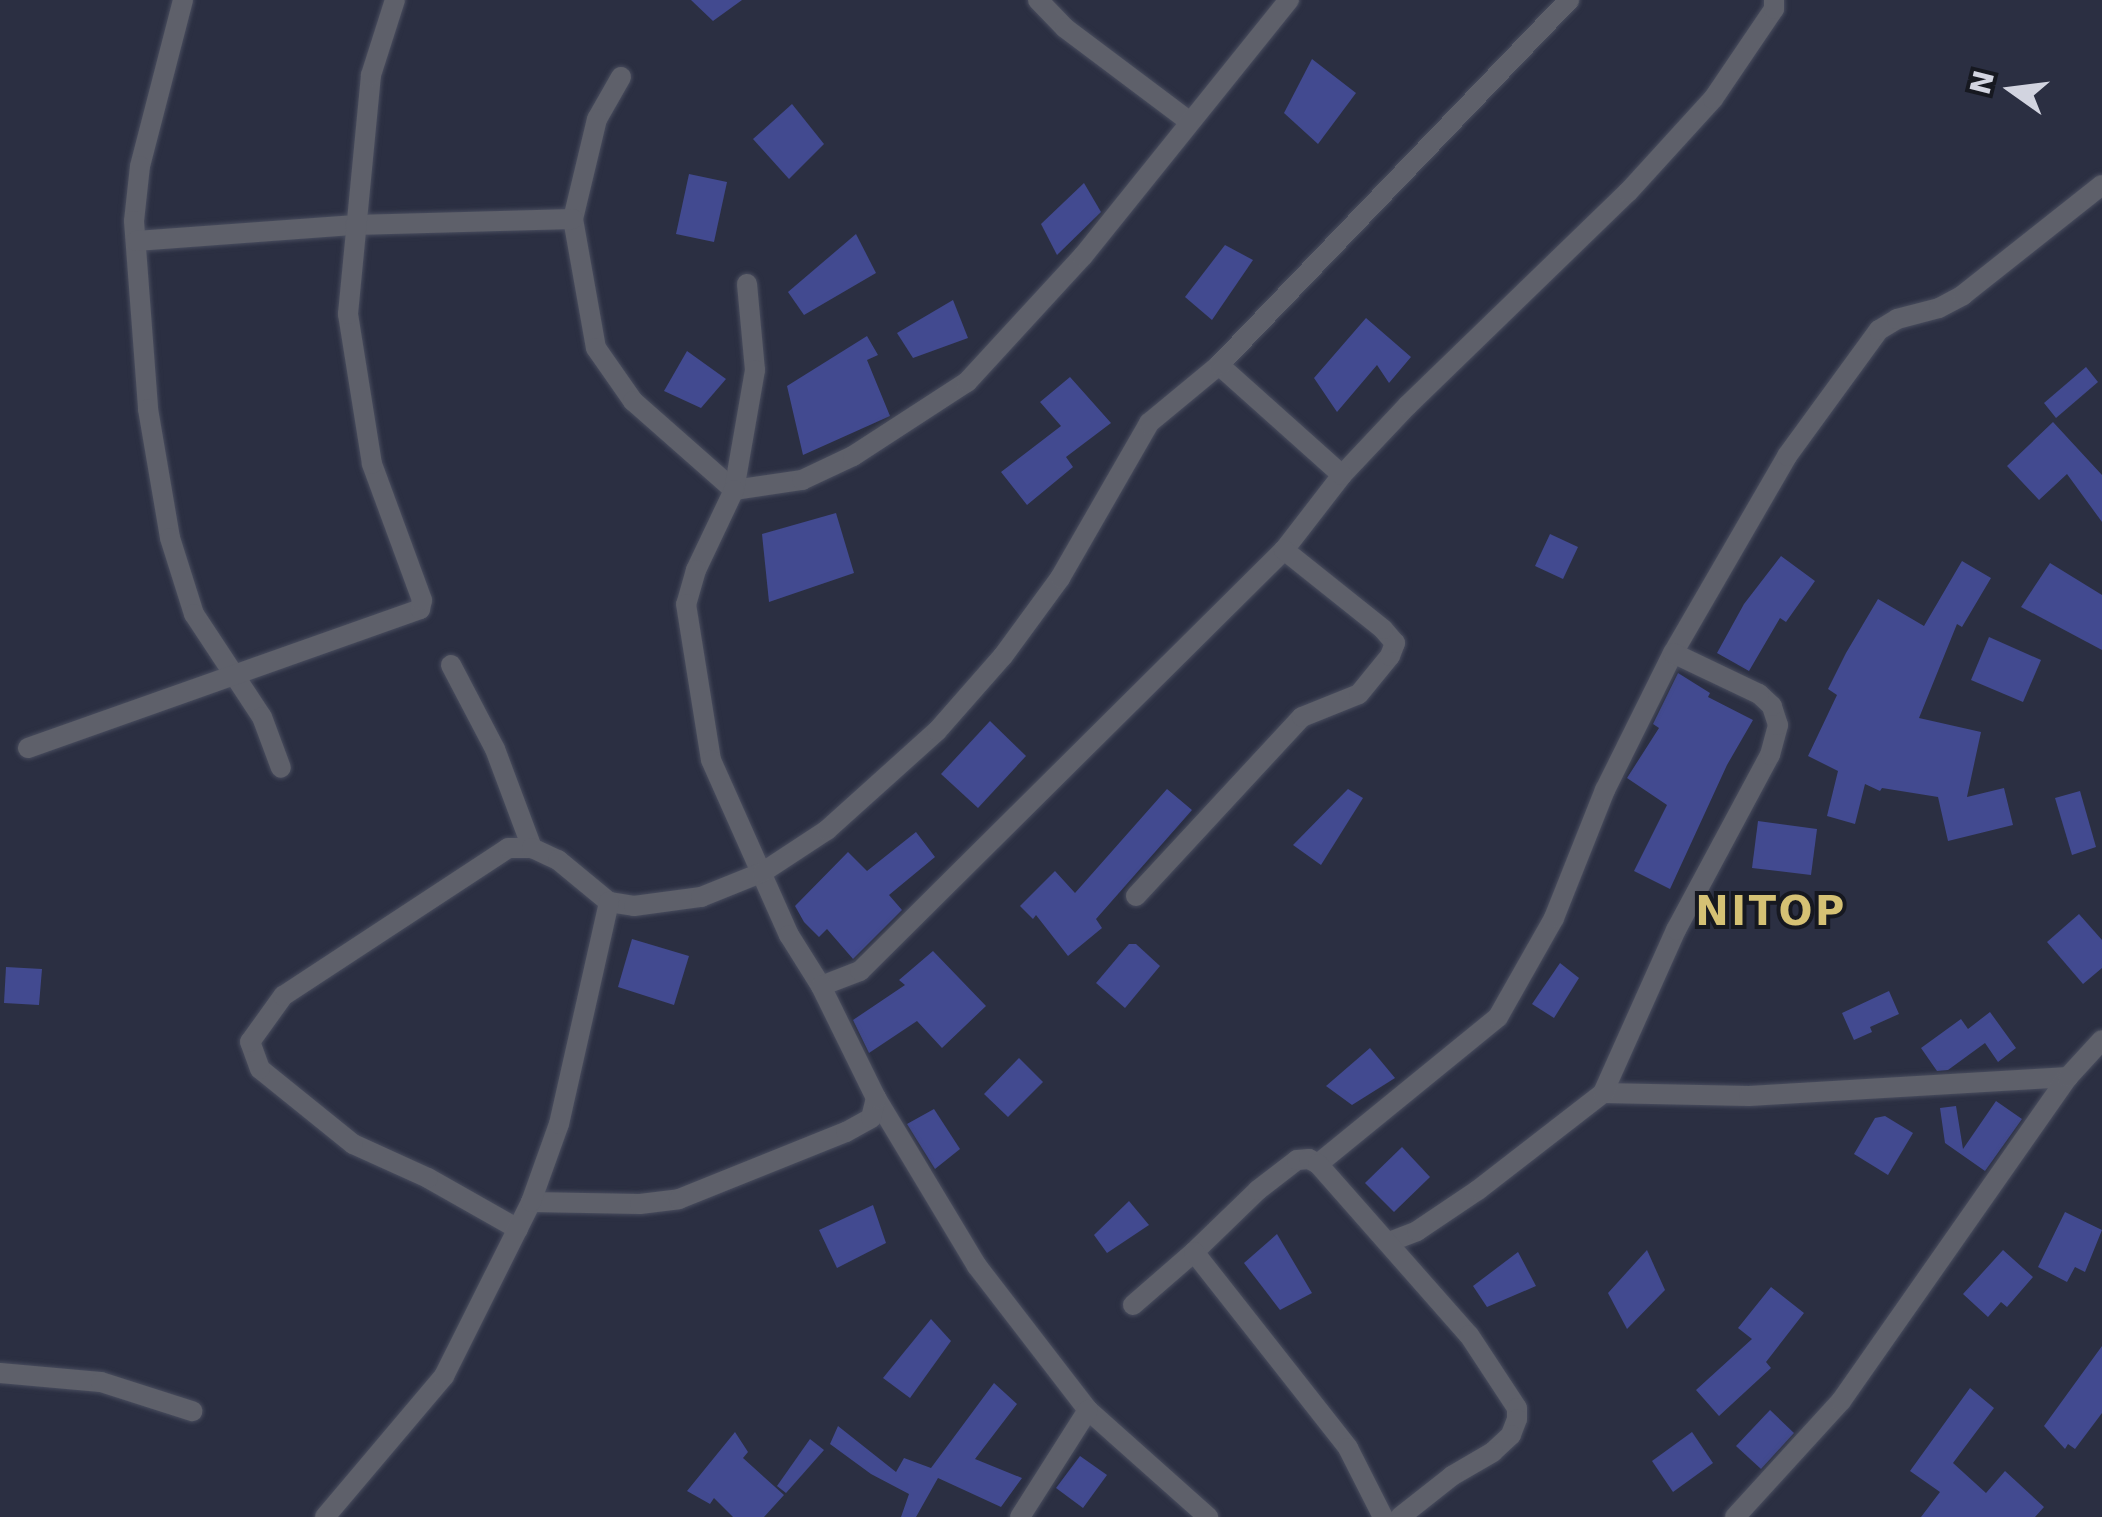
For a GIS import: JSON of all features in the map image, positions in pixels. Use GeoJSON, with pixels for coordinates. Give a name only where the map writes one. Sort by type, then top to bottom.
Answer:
{"type":"FeatureCollection","features":[{"type":"Feature","properties":{"kind":"street"},"geometry":{"type":"LineString","coordinates":[[183,0],[140,166],[136,241],[148,409],[170,538],[194,614],[236,672],[262,717],[281,768]]}},
{"type":"Feature","properties":{"kind":"street"},"geometry":{"type":"LineString","coordinates":[[28,748],[236,672],[412,615],[422,600],[372,464],[348,314],[371,75],[394,0]]}},
{"type":"Feature","properties":{"kind":"street"},"geometry":{"type":"LineString","coordinates":[[1038,0],[1065,28],[1190,122]]}},
{"type":"Feature","properties":{"kind":"street"},"geometry":{"type":"LineString","coordinates":[[621,77],[596,119],[573,219],[596,348],[633,401],[734,490],[802,480],[853,456],[967,382],[1083,256],[1289,0]]}},
{"type":"Feature","properties":{"kind":"street"},"geometry":{"type":"LineString","coordinates":[[518,1229],[428,1178],[353,1144],[260,1068],[250,1042],[283,996],[508,848],[532,848],[558,860],[609,902],[634,906],[702,897],[763,872],[827,830],[937,730],[1002,656],[1060,578],[1149,423],[1220,366],[1569,0]]}},
{"type":"Feature","properties":{"kind":"street"},"geometry":{"type":"LineString","coordinates":[[821,986],[860,971],[1284,550],[1342,476],[1628,192],[1713,99],[1774,9],[1774,0]]}},
{"type":"Feature","properties":{"kind":"street"},"geometry":{"type":"LineString","coordinates":[[1318,1164],[1498,1017],[1554,918],[1605,790],[1673,653],[1787,456],[1879,330],[1897,318],[1940,308],[1963,295],[2102,185]]}},
{"type":"Feature","properties":{"kind":"street"},"geometry":{"type":"LineString","coordinates":[[136,241],[355,224],[573,219]]}},
{"type":"Feature","properties":{"kind":"street"},"geometry":{"type":"LineString","coordinates":[[747,284],[755,370],[734,490],[696,570],[686,604],[711,760],[789,935],[821,986],[876,1098],[978,1266],[1088,1410],[1208,1517]]}},
{"type":"Feature","properties":{"kind":"street"},"geometry":{"type":"LineString","coordinates":[[1220,366],[1342,476]]}},
{"type":"Feature","properties":{"kind":"street"},"geometry":{"type":"LineString","coordinates":[[1136,896],[1302,717],[1359,694],[1395,644],[1284,550]]}},
{"type":"Feature","properties":{"kind":"street"},"geometry":{"type":"LineString","coordinates":[[1389,1242],[1417,1231],[1478,1190],[1603,1093],[1676,930],[1770,755],[1778,726],[1772,706],[1758,694],[1673,653]]}},
{"type":"Feature","properties":{"kind":"street"},"geometry":{"type":"LineString","coordinates":[[451,665],[495,749],[532,848]]}},
{"type":"Feature","properties":{"kind":"street"},"geometry":{"type":"LineString","coordinates":[[325,1517],[444,1376],[532,1202],[559,1124],[609,902]]}},
{"type":"Feature","properties":{"kind":"street"},"geometry":{"type":"LineString","coordinates":[[1735,1517],[1842,1401],[2068,1077],[2102,1040]]}},
{"type":"Feature","properties":{"kind":"street"},"geometry":{"type":"LineString","coordinates":[[1603,1093],[1749,1096],[2068,1077]]}},
{"type":"Feature","properties":{"kind":"street"},"geometry":{"type":"LineString","coordinates":[[532,1202],[640,1204],[678,1199],[846,1132],[870,1118],[876,1098]]}},
{"type":"Feature","properties":{"kind":"street"},"geometry":{"type":"LineString","coordinates":[[1133,1305],[1297,1160],[1318,1164],[1469,1335],[1517,1408],[1511,1435],[1400,1517]]}},
{"type":"Feature","properties":{"kind":"street"},"geometry":{"type":"LineString","coordinates":[[1194,1252],[1348,1448],[1383,1517]]}},
{"type":"Feature","properties":{"kind":"street"},"geometry":{"type":"LineString","coordinates":[[0,1372],[100,1382],[192,1412]]}},
{"type":"Feature","properties":{"kind":"street"},"geometry":{"type":"LineString","coordinates":[[1020,1517],[1088,1410]]}},
{"type":"Feature","properties":{"kind":"building"},"geometry":{"type":"Polygon","coordinates":[[[691,0],[742,0],[713,21],[691,0]]]}},
{"type":"Feature","properties":{"kind":"building"},"geometry":{"type":"Polygon","coordinates":[[[1312,59],[1356,93],[1318,144],[1284,113],[1312,59]]]}},
{"type":"Feature","properties":{"kind":"building"},"geometry":{"type":"Polygon","coordinates":[[[792,104],[824,144],[789,179],[753,139],[792,104]]]}},
{"type":"Feature","properties":{"kind":"building"},"geometry":{"type":"Polygon","coordinates":[[[689,174],[727,182],[714,242],[676,234],[689,174]]]}},
{"type":"Feature","properties":{"kind":"building"},"geometry":{"type":"Polygon","coordinates":[[[1084,183],[1101,212],[1057,255],[1041,224],[1084,183]]]}},
{"type":"Feature","properties":{"kind":"building"},"geometry":{"type":"Polygon","coordinates":[[[856,234],[876,273],[804,315],[788,292],[856,234]]]}},
{"type":"Feature","properties":{"kind":"building"},"geometry":{"type":"Polygon","coordinates":[[[1225,245],[1253,260],[1212,320],[1185,297],[1225,245]]]}},
{"type":"Feature","properties":{"kind":"building"},"geometry":{"type":"Polygon","coordinates":[[[953,300],[968,338],[913,358],[897,333],[953,300]]]}},
{"type":"Feature","properties":{"kind":"building"},"geometry":{"type":"Polygon","coordinates":[[[1366,318],[1411,357],[1389,383],[1377,365],[1337,412],[1314,378],[1366,318]]]}},
{"type":"Feature","properties":{"kind":"building"},"geometry":{"type":"Polygon","coordinates":[[[867,336],[878,355],[867,360],[890,416],[803,455],[787,386],[867,336]]]}},
{"type":"Feature","properties":{"kind":"building"},"geometry":{"type":"Polygon","coordinates":[[[687,351],[726,379],[701,408],[664,391],[687,351]]]}},
{"type":"Feature","properties":{"kind":"building"},"geometry":{"type":"Polygon","coordinates":[[[2086,367],[2098,382],[2056,418],[2044,403],[2086,367]]]}},
{"type":"Feature","properties":{"kind":"building"},"geometry":{"type":"Polygon","coordinates":[[[1070,377],[1111,423],[1066,457],[1073,467],[1027,505],[1001,472],[1061,426],[1040,402],[1070,377]]]}},
{"type":"Feature","properties":{"kind":"building"},"geometry":{"type":"Polygon","coordinates":[[[2053,422],[2102,475],[2102,522],[2067,474],[2039,500],[2007,466],[2053,422]]]}},
{"type":"Feature","properties":{"kind":"building"},"geometry":{"type":"Polygon","coordinates":[[[836,513],[854,573],[769,602],[762,534],[836,513]]]}},
{"type":"Feature","properties":{"kind":"building"},"geometry":{"type":"Polygon","coordinates":[[[1550,534],[1578,547],[1563,579],[1535,566],[1550,534]]]}},
{"type":"Feature","properties":{"kind":"building"},"geometry":{"type":"Polygon","coordinates":[[[1781,556],[1815,581],[1786,622],[1780,618],[1749,671],[1717,653],[1744,604],[1781,556]]]}},
{"type":"Feature","properties":{"kind":"building"},"geometry":{"type":"Polygon","coordinates":[[[1962,561],[1991,578],[1962,627],[1957,624],[1919,718],[1981,732],[1967,797],[2004,788],[2013,825],[1948,841],[1938,797],[1882,788],[1880,791],[1865,784],[1855,824],[1827,816],[1838,771],[1808,756],[1837,695],[1828,689],[1846,653],[1878,599],[1924,626],[1962,561]]]}},
{"type":"Feature","properties":{"kind":"building"},"geometry":{"type":"Polygon","coordinates":[[[2050,563],[2102,595],[2102,650],[2021,607],[2050,563]]]}},
{"type":"Feature","properties":{"kind":"building"},"geometry":{"type":"Polygon","coordinates":[[[1989,637],[2041,660],[2023,702],[1971,680],[1989,637]]]}},
{"type":"Feature","properties":{"kind":"building"},"geometry":{"type":"Polygon","coordinates":[[[1678,673],[1710,693],[1708,697],[1753,720],[1727,765],[1670,889],[1634,871],[1667,805],[1627,778],[1659,728],[1653,724],[1678,673]]]}},
{"type":"Feature","properties":{"kind":"building"},"geometry":{"type":"Polygon","coordinates":[[[990,721],[1026,756],[978,808],[941,774],[990,721]]]}},
{"type":"Feature","properties":{"kind":"building"},"geometry":{"type":"Polygon","coordinates":[[[1167,789],[1192,810],[1096,919],[1102,928],[1068,956],[1036,915],[1033,919],[1020,906],[1055,871],[1075,893],[1167,789]]]}},
{"type":"Feature","properties":{"kind":"building"},"geometry":{"type":"Polygon","coordinates":[[[1348,789],[1363,798],[1321,865],[1293,845],[1348,789]]]}},
{"type":"Feature","properties":{"kind":"building"},"geometry":{"type":"Polygon","coordinates":[[[2080,791],[2096,847],[2072,855],[2055,798],[2080,791]]]}},
{"type":"Feature","properties":{"kind":"building"},"geometry":{"type":"Polygon","coordinates":[[[1758,821],[1817,829],[1811,875],[1752,868],[1758,821]]]}},
{"type":"Feature","properties":{"kind":"building"},"geometry":{"type":"Polygon","coordinates":[[[916,832],[935,857],[889,895],[902,910],[853,959],[827,929],[819,937],[804,922],[795,906],[848,852],[867,871],[916,832]]]}},
{"type":"Feature","properties":{"kind":"building"},"geometry":{"type":"Polygon","coordinates":[[[2079,914],[2102,940],[2102,968],[2083,984],[2047,942],[2079,914]]]}},
{"type":"Feature","properties":{"kind":"building"},"geometry":{"type":"Polygon","coordinates":[[[632,939],[689,956],[674,1005],[618,987],[632,939]]]}},
{"type":"Feature","properties":{"kind":"building"},"geometry":{"type":"Polygon","coordinates":[[[1129,944],[1136,944],[1160,966],[1125,1008],[1096,983],[1129,944]]]}},
{"type":"Feature","properties":{"kind":"building"},"geometry":{"type":"Polygon","coordinates":[[[933,951],[986,1006],[942,1048],[917,1021],[869,1053],[853,1020],[905,985],[899,980],[933,951]]]}},
{"type":"Feature","properties":{"kind":"building"},"geometry":{"type":"Polygon","coordinates":[[[1560,963],[1579,978],[1554,1018],[1532,1004],[1560,963]]]}},
{"type":"Feature","properties":{"kind":"building"},"geometry":{"type":"Polygon","coordinates":[[[6,967],[42,969],[39,1005],[4,1003],[6,967]]]}},
{"type":"Feature","properties":{"kind":"building"},"geometry":{"type":"Polygon","coordinates":[[[1889,991],[1899,1014],[1870,1027],[1872,1032],[1854,1040],[1842,1013],[1889,991]]]}},
{"type":"Feature","properties":{"kind":"building"},"geometry":{"type":"Polygon","coordinates":[[[1990,1012],[2016,1048],[1998,1062],[1985,1043],[1948,1070],[1937,1071],[1921,1048],[1961,1019],[1968,1029],[1990,1012]]]}},
{"type":"Feature","properties":{"kind":"building"},"geometry":{"type":"Polygon","coordinates":[[[1370,1048],[1395,1078],[1352,1105],[1326,1086],[1370,1048]]]}},
{"type":"Feature","properties":{"kind":"building"},"geometry":{"type":"Polygon","coordinates":[[[1019,1058],[1043,1082],[1008,1117],[984,1094],[1019,1058]]]}},
{"type":"Feature","properties":{"kind":"building"},"geometry":{"type":"Polygon","coordinates":[[[1996,1101],[2022,1119],[1985,1171],[1945,1143],[1940,1108],[1956,1106],[1963,1149],[1996,1101]]]}},
{"type":"Feature","properties":{"kind":"building"},"geometry":{"type":"Polygon","coordinates":[[[934,1109],[960,1149],[935,1169],[907,1124],[934,1109]]]}},
{"type":"Feature","properties":{"kind":"building"},"geometry":{"type":"Polygon","coordinates":[[[1885,1116],[1913,1133],[1888,1175],[1854,1154],[1875,1118],[1885,1116]]]}},
{"type":"Feature","properties":{"kind":"building"},"geometry":{"type":"Polygon","coordinates":[[[1402,1147],[1430,1177],[1394,1212],[1365,1183],[1402,1147]]]}},
{"type":"Feature","properties":{"kind":"building"},"geometry":{"type":"Polygon","coordinates":[[[1129,1201],[1149,1225],[1107,1253],[1094,1235],[1129,1201]]]}},
{"type":"Feature","properties":{"kind":"building"},"geometry":{"type":"Polygon","coordinates":[[[873,1205],[886,1243],[837,1268],[819,1230],[873,1205]]]}},
{"type":"Feature","properties":{"kind":"building"},"geometry":{"type":"Polygon","coordinates":[[[2065,1212],[2102,1230],[2085,1272],[2075,1267],[2067,1282],[2038,1267],[2065,1212]]]}},
{"type":"Feature","properties":{"kind":"building"},"geometry":{"type":"Polygon","coordinates":[[[1277,1234],[1312,1293],[1280,1310],[1244,1263],[1277,1234]]]}},
{"type":"Feature","properties":{"kind":"building"},"geometry":{"type":"Polygon","coordinates":[[[1647,1250],[1665,1290],[1627,1329],[1608,1293],[1647,1250]]]}},
{"type":"Feature","properties":{"kind":"building"},"geometry":{"type":"Polygon","coordinates":[[[2003,1250],[2033,1277],[2007,1307],[2001,1302],[1988,1317],[1963,1294],[2003,1250]]]}},
{"type":"Feature","properties":{"kind":"building"},"geometry":{"type":"Polygon","coordinates":[[[1518,1252],[1536,1286],[1487,1307],[1473,1286],[1518,1252]]]}},
{"type":"Feature","properties":{"kind":"building"},"geometry":{"type":"Polygon","coordinates":[[[1771,1287],[1804,1313],[1766,1362],[1771,1368],[1719,1416],[1696,1390],[1752,1339],[1738,1328],[1771,1287]]]}},
{"type":"Feature","properties":{"kind":"building"},"geometry":{"type":"Polygon","coordinates":[[[931,1319],[951,1341],[910,1398],[883,1378],[931,1319]]]}},
{"type":"Feature","properties":{"kind":"building"},"geometry":{"type":"Polygon","coordinates":[[[2102,1346],[2102,1413],[2075,1449],[2068,1444],[2065,1449],[2044,1426],[2102,1346]]]}},
{"type":"Feature","properties":{"kind":"building"},"geometry":{"type":"Polygon","coordinates":[[[994,1383],[1017,1404],[975,1459],[1022,1478],[1001,1507],[938,1478],[916,1517],[901,1517],[909,1494],[871,1474],[830,1444],[838,1426],[896,1472],[904,1458],[931,1468],[994,1383]]]}},
{"type":"Feature","properties":{"kind":"building"},"geometry":{"type":"Polygon","coordinates":[[[1970,1388],[1994,1408],[1953,1463],[1986,1493],[2005,1471],[2044,1507],[2035,1517],[1921,1517],[1940,1492],[1910,1471],[1970,1388]]]}},
{"type":"Feature","properties":{"kind":"building"},"geometry":{"type":"Polygon","coordinates":[[[1770,1410],[1794,1433],[1761,1469],[1736,1446],[1770,1410]]]}},
{"type":"Feature","properties":{"kind":"building"},"geometry":{"type":"Polygon","coordinates":[[[735,1432],[748,1452],[743,1458],[784,1495],[764,1517],[733,1517],[714,1498],[710,1504],[687,1491],[735,1432]]]}},
{"type":"Feature","properties":{"kind":"building"},"geometry":{"type":"Polygon","coordinates":[[[1692,1432],[1713,1463],[1673,1492],[1652,1461],[1692,1432]]]}},
{"type":"Feature","properties":{"kind":"building"},"geometry":{"type":"Polygon","coordinates":[[[810,1439],[824,1450],[786,1493],[777,1486],[810,1439]]]}},
{"type":"Feature","properties":{"kind":"building"},"geometry":{"type":"Polygon","coordinates":[[[1080,1456],[1107,1475],[1083,1508],[1056,1488],[1080,1456]]]}},
{"type":"Feature","properties":{"kind":"district","name":"NITOP"},"geometry":{"type":"Point","coordinates":[1771,911]}}]}
